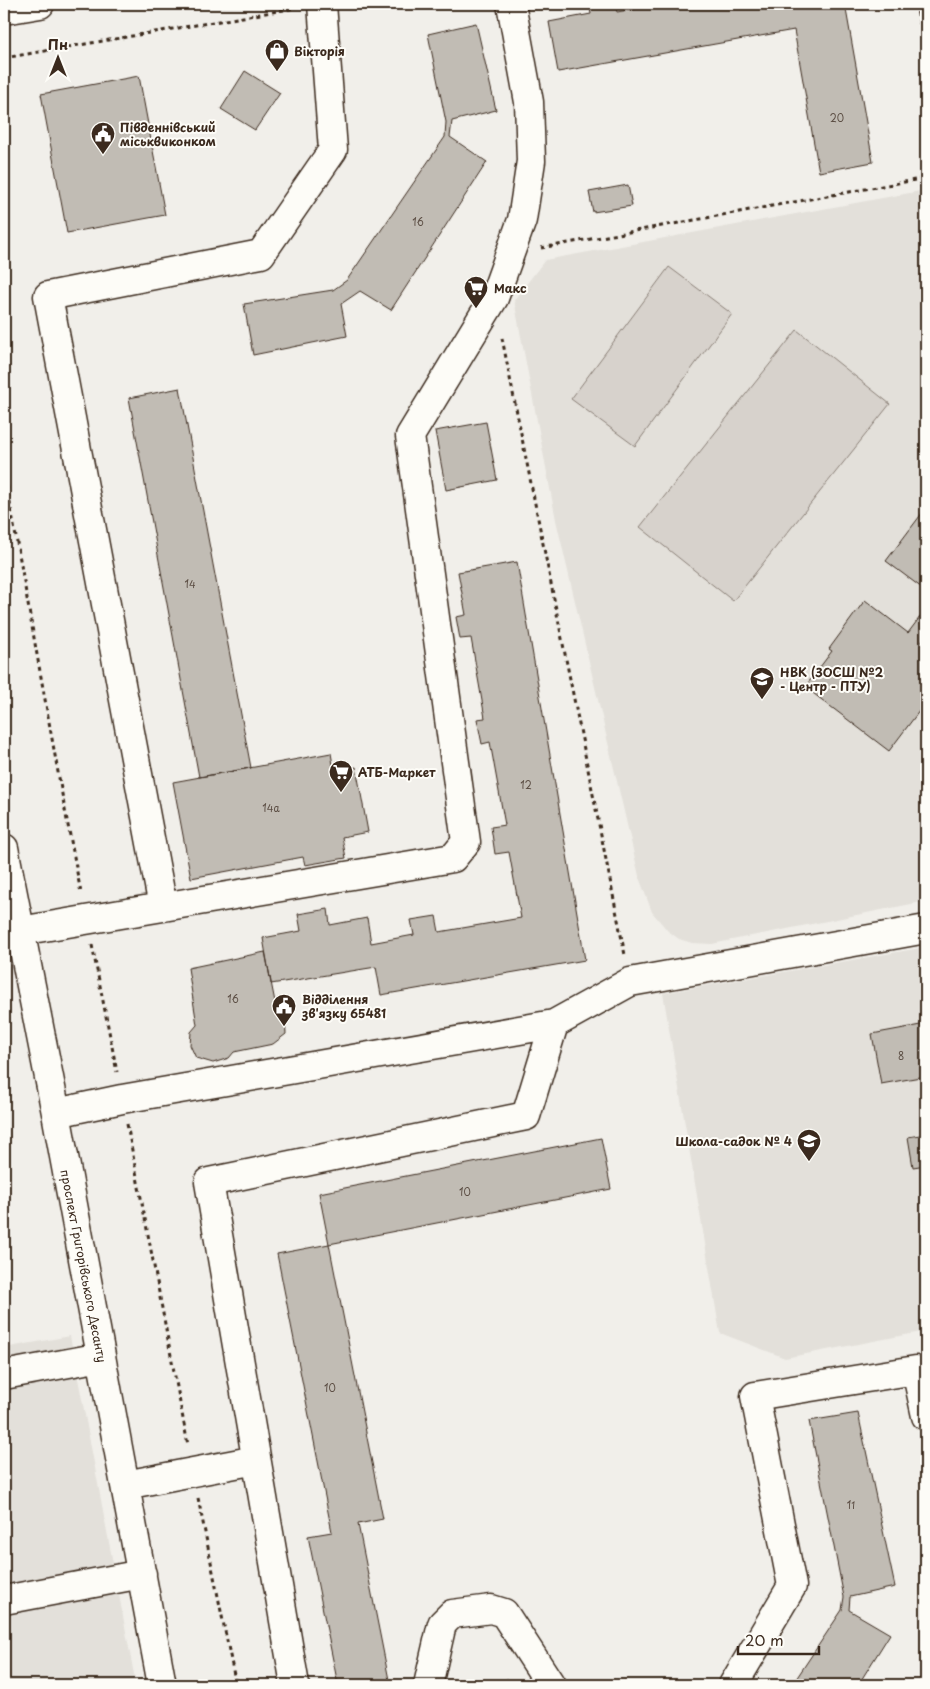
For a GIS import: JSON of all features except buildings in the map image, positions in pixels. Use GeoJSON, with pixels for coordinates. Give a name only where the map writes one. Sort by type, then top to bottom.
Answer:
{"type":"FeatureCollection","features":[{"type":"Feature","properties":{"kind":"street"},"geometry":{"type":"LineString","coordinates":[[4,10],[40,4]]}},
{"type":"Feature","properties":{"kind":"street"},"geometry":{"type":"LineString","coordinates":[[20,931],[453,858],[466,842],[410,436],[494,298],[522,220],[531,161],[529,102],[511,4]]}},
{"type":"Feature","properties":{"kind":"street"},"geometry":{"type":"LineString","coordinates":[[164,907],[48,296],[261,254],[333,150],[310,5]]}},
{"type":"Feature","properties":{"kind":"street","name":"проспект Григорівського Десанту"},"geometry":{"type":"LineString","coordinates":[[4,848],[56,1113],[162,1685]]}},
{"type":"Feature","properties":{"kind":"street"},"geometry":{"type":"LineString","coordinates":[[56,1113],[122,1099],[554,1024],[630,982],[926,929]]}},
{"type":"Feature","properties":{"kind":"street"},"geometry":{"type":"LineString","coordinates":[[295,1685],[209,1182],[526,1116],[554,1024]]}},
{"type":"Feature","properties":{"kind":"street"},"geometry":{"type":"LineString","coordinates":[[4,1375],[101,1357]]}},
{"type":"Feature","properties":{"kind":"street"},"geometry":{"type":"LineString","coordinates":[[733,1685],[792,1586],[755,1396],[916,1370],[926,1416]]}},
{"type":"Feature","properties":{"kind":"street"},"geometry":{"type":"LineString","coordinates":[[125,1485],[256,1460]]}},
{"type":"Feature","properties":{"kind":"street"},"geometry":{"type":"LineString","coordinates":[[4,1600],[142,1574]]}},
{"type":"Feature","properties":{"kind":"street"},"geometry":{"type":"LineString","coordinates":[[428,1685],[442,1624],[452,1614],[491,1608],[504,1613],[551,1685]]}},
{"type":"Feature","properties":{"kind":"path"},"geometry":{"type":"LineString","coordinates":[[916,4],[926,56]]}},
{"type":"Feature","properties":{"kind":"path"},"geometry":{"type":"LineString","coordinates":[[4,58],[310,5]]}},
{"type":"Feature","properties":{"kind":"path"},"geometry":{"type":"LineString","coordinates":[[511,253],[926,178]]}},
{"type":"Feature","properties":{"kind":"path"},"geometry":{"type":"LineString","coordinates":[[494,298],[630,982]]}},
{"type":"Feature","properties":{"kind":"shaded area","name":"НВК (ЗОСШ №2 - Центр - ПТУ)"},"geometry":{"type":"Polygon","coordinates":[[[926,190],[926,901],[712,944],[692,943],[679,939],[668,931],[652,912],[640,880],[556,520],[514,300],[545,260],[926,190]]]}},
{"type":"Feature","properties":{"kind":"shaded area"},"geometry":{"type":"Polygon","coordinates":[[[669,267],[732,314],[635,446],[571,399],[669,267]]]}},
{"type":"Feature","properties":{"kind":"shaded area"},"geometry":{"type":"Polygon","coordinates":[[[797,330],[890,404],[733,601],[640,527],[797,330]]]}},
{"type":"Feature","properties":{"kind":"shaded area","name":"Школа-садок № 4"},"geometry":{"type":"Polygon","coordinates":[[[926,947],[926,1331],[785,1358],[720,1333],[663,993],[926,947]]]}},
{"type":"Feature","properties":{"kind":"shaded area"},"geometry":{"type":"Polygon","coordinates":[[[70,1336],[136,1685],[4,1685],[4,1348],[70,1336]]]}},
{"type":"Feature","properties":{"kind":"place","name":"Вікторія"},"geometry":{"type":"Point","coordinates":[277,72]}},
{"type":"Feature","properties":{"kind":"place","name":"Південнівський міськвиконком"},"geometry":{"type":"Point","coordinates":[103,155]}},
{"type":"Feature","properties":{"kind":"place","name":"Макс"},"geometry":{"type":"Point","coordinates":[476,309]}},
{"type":"Feature","properties":{"kind":"place","name":"НВК (ЗОСШ №2 - Центр - ПТУ)"},"geometry":{"type":"Point","coordinates":[762,700]}},
{"type":"Feature","properties":{"kind":"place","name":"АТБ-Маркет"},"geometry":{"type":"Point","coordinates":[341,793]}},
{"type":"Feature","properties":{"kind":"place","name":"Відділення зв'язку 65481"},"geometry":{"type":"Point","coordinates":[284,1027]}},
{"type":"Feature","properties":{"kind":"place","name":"Школа-садок № 4"},"geometry":{"type":"Point","coordinates":[809,1162]}}]}
